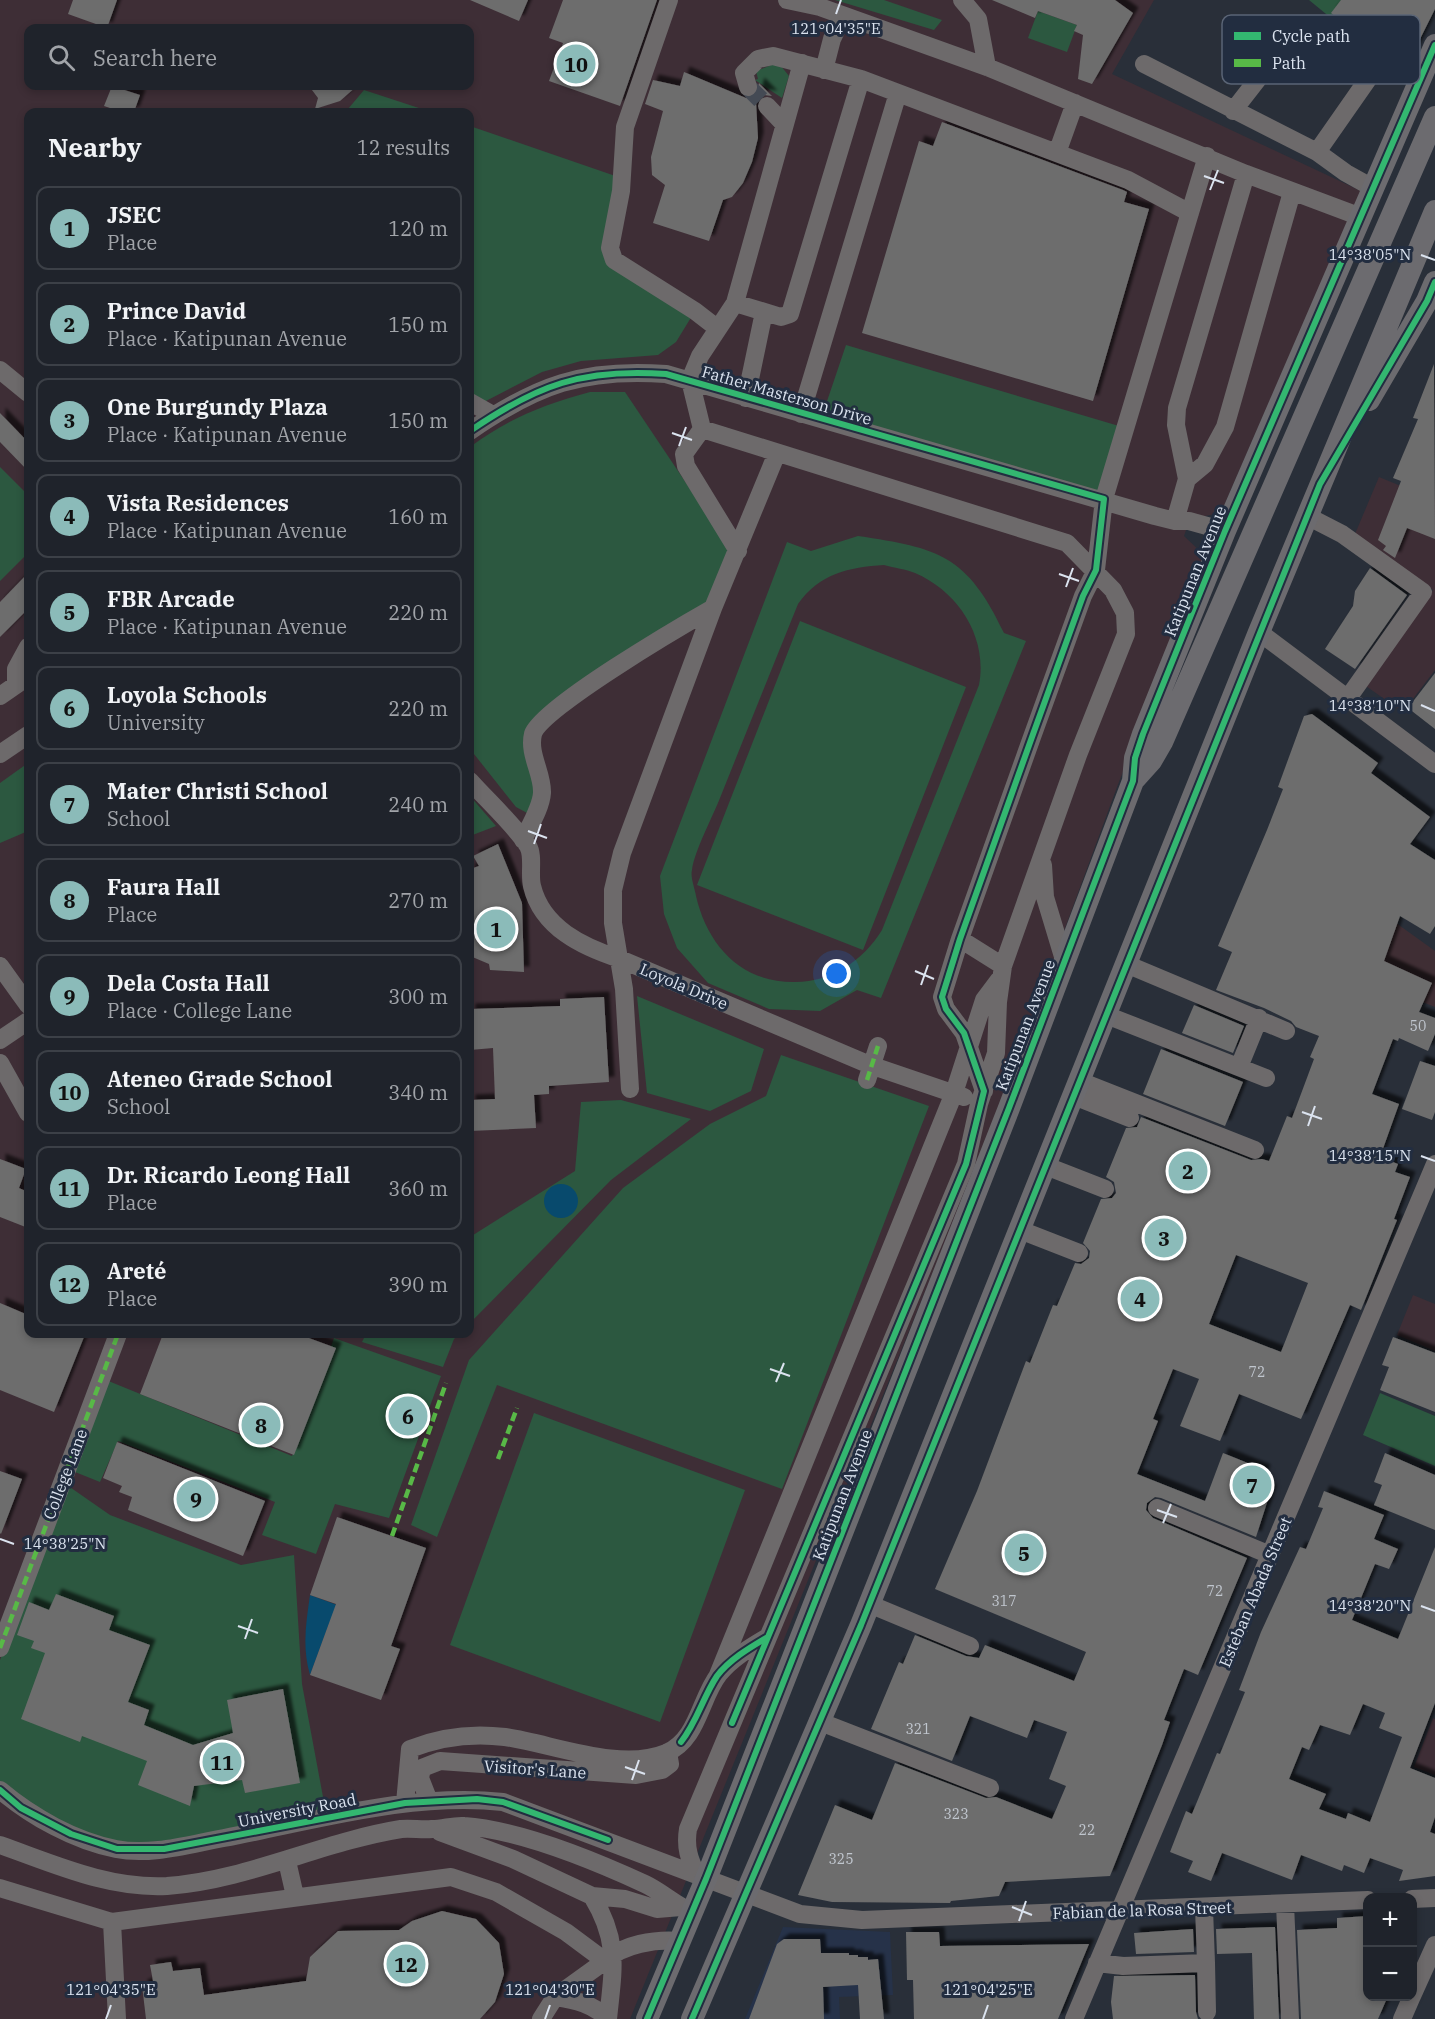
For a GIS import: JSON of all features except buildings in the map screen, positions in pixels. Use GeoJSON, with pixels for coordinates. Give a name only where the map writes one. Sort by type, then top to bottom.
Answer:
{"type":"FeatureCollection","features":[{"type":"Feature","properties":{"kind":"main road","name":"Katipunan Avenue"},"geometry":{"type":"LineString","coordinates":[[1420,80],[1435,45]]}},
{"type":"Feature","properties":{"kind":"main road","name":"Katipunan Avenue"},"geometry":{"type":"LineString","coordinates":[[647,2019],[680,1941],[686,1910],[1064,960],[1133,781],[1135,758],[1143,734],[1223,536],[1418,84]]}},
{"type":"Feature","properties":{"kind":"main road","name":"Katipunan Avenue"},"geometry":{"type":"LineString","coordinates":[[1133,781],[1151,761],[1162,742],[1435,117]]}},
{"type":"Feature","properties":{"kind":"main road"},"geometry":{"type":"LineString","coordinates":[[692,2019],[743,1894],[869,1604],[1259,632],[1435,211]]}},
{"type":"Feature","properties":{"kind":"main road"},"geometry":{"type":"LineString","coordinates":[[1320,484],[1427,301],[1435,282]]}},
{"type":"Feature","properties":{"kind":"street"},"geometry":{"type":"LineString","coordinates":[[669,0],[625,126],[621,191],[610,248],[614,260],[695,311],[717,328]]}},
{"type":"Feature","properties":{"kind":"street"},"geometry":{"type":"LineString","coordinates":[[787,0],[820,7],[987,67],[1246,174],[1361,217]]}},
{"type":"Feature","properties":{"kind":"street"},"geometry":{"type":"LineString","coordinates":[[962,0],[978,19],[987,67]]}},
{"type":"Feature","properties":{"kind":"street"},"geometry":{"type":"LineString","coordinates":[[824,70],[832,39],[843,16]]}},
{"type":"Feature","properties":{"kind":"street"},"geometry":{"type":"LineString","coordinates":[[748,87],[744,73],[758,59],[773,56],[861,79],[1128,180],[1190,213]]}},
{"type":"Feature","properties":{"kind":"street"},"geometry":{"type":"LineString","coordinates":[[738,551],[686,466],[684,454],[702,429],[690,380],[700,356],[735,303],[802,63]]}},
{"type":"Feature","properties":{"kind":"street"},"geometry":{"type":"LineString","coordinates":[[1144,64],[1317,152],[1346,173],[1373,188]]}},
{"type":"Feature","properties":{"kind":"street"},"geometry":{"type":"LineString","coordinates":[[735,303],[786,317],[790,314],[861,79]]}},
{"type":"Feature","properties":{"kind":"street"},"geometry":{"type":"LineString","coordinates":[[1233,111],[1254,84]]}},
{"type":"Feature","properties":{"kind":"street"},"geometry":{"type":"LineString","coordinates":[[1317,152],[1365,84]]}},
{"type":"Feature","properties":{"kind":"street"},"geometry":{"type":"LineString","coordinates":[[801,414],[898,93]]}},
{"type":"Feature","properties":{"kind":"street"},"geometry":{"type":"LineString","coordinates":[[1057,153],[1075,103]]}},
{"type":"Feature","properties":{"kind":"street"},"geometry":{"type":"LineString","coordinates":[[767,106],[784,124]]}},
{"type":"Feature","properties":{"kind":"street"},"geometry":{"type":"LineString","coordinates":[[982,1098],[964,1033],[946,1009],[942,997],[960,939],[1083,596],[1096,570],[1104,499],[1207,156]]}},
{"type":"Feature","properties":{"kind":"street"},"geometry":{"type":"LineString","coordinates":[[1175,521],[1187,479],[1176,425],[1177,408],[1246,174]]}},
{"type":"Feature","properties":{"kind":"street"},"geometry":{"type":"LineString","coordinates":[[1187,479],[1205,464],[1225,428],[1292,192]]}},
{"type":"Feature","properties":{"kind":"street"},"geometry":{"type":"LineString","coordinates":[[746,398],[764,312]]}},
{"type":"Feature","properties":{"kind":"street"},"geometry":{"type":"LineString","coordinates":[[0,370],[24,390]]}},
{"type":"Feature","properties":{"kind":"street","name":"Father Masterson Drive"},"geometry":{"type":"LineString","coordinates":[[474,428],[535,391],[575,378],[641,372],[666,374],[1175,521],[1189,520],[1223,536]]}},
{"type":"Feature","properties":{"kind":"street"},"geometry":{"type":"LineString","coordinates":[[474,404],[493,416]]}},
{"type":"Feature","properties":{"kind":"street"},"geometry":{"type":"LineString","coordinates":[[405,1803],[410,1749],[432,1740],[455,1737],[503,1737],[635,1761],[668,1752],[692,1728],[718,1675],[954,1093],[984,1000],[1002,971],[1078,755],[1126,634],[1125,613],[1113,590],[1096,570],[1067,543],[702,429]]}},
{"type":"Feature","properties":{"kind":"street"},"geometry":{"type":"LineString","coordinates":[[630,1089],[620,959],[613,911],[614,890],[622,853],[713,608],[777,453]]}},
{"type":"Feature","properties":{"kind":"street"},"geometry":{"type":"LineString","coordinates":[[1307,516],[1342,534],[1423,592],[1348,698]]}},
{"type":"Feature","properties":{"kind":"street"},"geometry":{"type":"LineString","coordinates":[[523,840],[542,793],[533,741],[537,727],[547,716],[590,686],[713,608]]}},
{"type":"Feature","properties":{"kind":"street"},"geometry":{"type":"LineString","coordinates":[[1259,632],[1435,764]]}},
{"type":"Feature","properties":{"kind":"street"},"geometry":{"type":"LineString","coordinates":[[0,696],[22,681],[16,669],[24,654]]}},
{"type":"Feature","properties":{"kind":"street"},"geometry":{"type":"LineString","coordinates":[[0,754],[24,738]]}},
{"type":"Feature","properties":{"kind":"street","name":"Loyola Drive"},"geometry":{"type":"LineString","coordinates":[[474,785],[529,848],[532,886],[539,904],[551,922],[569,938],[869,1073],[982,1098]]}},
{"type":"Feature","properties":{"kind":"street"},"geometry":{"type":"LineString","coordinates":[[1042,858],[1045,897],[1064,960]]}},
{"type":"Feature","properties":{"kind":"street"},"geometry":{"type":"LineString","coordinates":[[960,939],[1002,971]]}},
{"type":"Feature","properties":{"kind":"street"},"geometry":{"type":"LineString","coordinates":[[1126,964],[1286,1030]]}},
{"type":"Feature","properties":{"kind":"street"},"geometry":{"type":"LineString","coordinates":[[0,966],[24,999]]}},
{"type":"Feature","properties":{"kind":"street"},"geometry":{"type":"LineString","coordinates":[[701,1877],[689,1859],[686,1844],[688,1829],[966,1164],[996,1053],[1002,971]]}},
{"type":"Feature","properties":{"kind":"street"},"geometry":{"type":"LineString","coordinates":[[1106,1015],[1266,1078]]}},
{"type":"Feature","properties":{"kind":"street"},"geometry":{"type":"LineString","coordinates":[[1239,1067],[1258,1018]]}},
{"type":"Feature","properties":{"kind":"street"},"geometry":{"type":"LineString","coordinates":[[0,1040],[24,1024]]}},
{"type":"Feature","properties":{"kind":"street"},"geometry":{"type":"LineString","coordinates":[[869,1073],[878,1046]]}},
{"type":"Feature","properties":{"kind":"street"},"geometry":{"type":"LineString","coordinates":[[0,1063],[24,1106]]}},
{"type":"Feature","properties":{"kind":"street"},"geometry":{"type":"LineString","coordinates":[[1077,1088],[1130,1118]]}},
{"type":"Feature","properties":{"kind":"street"},"geometry":{"type":"LineString","coordinates":[[1077,1088],[1255,1150]]}},
{"type":"Feature","properties":{"kind":"street","name":"Esteban Abada Street"},"geometry":{"type":"LineString","coordinates":[[1074,2019],[1435,1164]]}},
{"type":"Feature","properties":{"kind":"street"},"geometry":{"type":"LineString","coordinates":[[1046,1166],[1105,1188]]}},
{"type":"Feature","properties":{"kind":"street"},"geometry":{"type":"LineString","coordinates":[[1020,1230],[1079,1253]]}},
{"type":"Feature","properties":{"kind":"street","name":"College Lane"},"geometry":{"type":"LineString","coordinates":[[0,1648],[116,1338]]}},
{"type":"Feature","properties":{"kind":"street"},"geometry":{"type":"LineString","coordinates":[[1157,1508],[1270,1555]]}},
{"type":"Feature","properties":{"kind":"street"},"geometry":{"type":"LineString","coordinates":[[869,1604],[970,1646]]}},
{"type":"Feature","properties":{"kind":"street"},"geometry":{"type":"LineString","coordinates":[[718,1675],[749,1648],[766,1638]]}},
{"type":"Feature","properties":{"kind":"street"},"geometry":{"type":"LineString","coordinates":[[818,1721],[990,1788]]}},
{"type":"Feature","properties":{"kind":"street","name":"Visitor's Lane"},"geometry":{"type":"LineString","coordinates":[[429,1801],[420,1778],[422,1768],[440,1761],[636,1774],[662,1770],[670,1764],[668,1752]]}},
{"type":"Feature","properties":{"kind":"street","name":"University Road"},"geometry":{"type":"LineString","coordinates":[[0,1790],[21,1808],[71,1834],[117,1849],[164,1849],[405,1803],[477,1799],[503,1802],[701,1877]]}},
{"type":"Feature","properties":{"kind":"street"},"geometry":{"type":"LineString","coordinates":[[0,1845],[97,1880],[132,1885],[166,1886],[237,1875],[402,1829],[462,1826],[485,1829],[562,1851],[645,1884],[686,1910]]}},
{"type":"Feature","properties":{"kind":"street"},"geometry":{"type":"LineString","coordinates":[[432,1829],[513,1858],[592,1896],[625,1899],[657,1909],[686,1910]]}},
{"type":"Feature","properties":{"kind":"street"},"geometry":{"type":"LineString","coordinates":[[287,1861],[295,1896]]}},
{"type":"Feature","properties":{"kind":"street"},"geometry":{"type":"LineString","coordinates":[[0,1887],[112,1922],[451,1877],[496,1892],[609,1957]]}},
{"type":"Feature","properties":{"kind":"street","name":"Fabian de la Rosa Street"},"geometry":{"type":"LineString","coordinates":[[701,1877],[800,1914],[862,1920],[1119,1912],[1363,1900]]}},
{"type":"Feature","properties":{"kind":"street"},"geometry":{"type":"LineString","coordinates":[[592,1896],[603,1915],[609,1957],[608,2019]]}},
{"type":"Feature","properties":{"kind":"street"},"geometry":{"type":"LineString","coordinates":[[1417,1899],[1435,1898]]}},
{"type":"Feature","properties":{"kind":"street"},"geometry":{"type":"LineString","coordinates":[[1285,1904],[1290,2019]]}},
{"type":"Feature","properties":{"kind":"street"},"geometry":{"type":"LineString","coordinates":[[1204,1908],[1207,2012]]}},
{"type":"Feature","properties":{"kind":"street"},"geometry":{"type":"LineString","coordinates":[[112,1922],[117,2019]]}},
{"type":"Feature","properties":{"kind":"street"},"geometry":{"type":"LineString","coordinates":[[541,2019],[555,1997],[609,1957],[643,1943],[680,1941]]}},
{"type":"Feature","properties":{"kind":"street"},"geometry":{"type":"LineString","coordinates":[[1417,1985],[1435,1945]]}},
{"type":"Feature","properties":{"kind":"street"},"geometry":{"type":"LineString","coordinates":[[1097,1963],[1123,1966],[1206,1963]]}},
{"type":"Feature","properties":{"kind":"street"},"geometry":{"type":"LineString","coordinates":[[555,1997],[580,2001],[599,2010],[608,2019]]}},
{"type":"Feature","properties":{"kind":"street"},"geometry":{"type":"LineString","coordinates":[[1402,2019],[1410,2001]]}},
{"type":"Feature","properties":{"kind":"shaded area"},"geometry":{"type":"Polygon","coordinates":[[[0,0],[1154,0],[1112,74],[1361,191],[1223,508],[1215,514],[1190,519],[1184,536],[1206,560],[1117,787],[991,1129],[630,2019],[0,2019],[0,0]]]}},
{"type":"Feature","properties":{"kind":"shaded area"},"geometry":{"type":"Polygon","coordinates":[[[1379,477],[1435,500],[1435,670],[1403,712],[1363,684],[1433,590],[1355,534],[1379,477]]]}},
{"type":"Feature","properties":{"kind":"shaded area"},"geometry":{"type":"Polygon","coordinates":[[[1378,910],[1435,951],[1435,1007],[1353,974],[1378,910]]]}},
{"type":"Feature","properties":{"kind":"shaded area"},"geometry":{"type":"Polygon","coordinates":[[[561,1184],[573,1189],[578,1201],[573,1213],[561,1218],[549,1213],[544,1201],[549,1189],[561,1184]]]}},
{"type":"Feature","properties":{"kind":"shaded area"},"geometry":{"type":"Polygon","coordinates":[[[1413,1295],[1435,1304],[1435,1351],[1397,1335],[1413,1295]]]}},
{"type":"Feature","properties":{"kind":"shaded area"},"geometry":{"type":"Polygon","coordinates":[[[310,1595],[356,1612],[329,1624],[310,1675],[305,1645],[310,1595]]]}},
{"type":"Feature","properties":{"kind":"shaded area"},"geometry":{"type":"Polygon","coordinates":[[[1433,1718],[1435,1719],[1435,1775],[1414,1767],[1433,1718]]]}},
{"type":"Feature","properties":{"kind":"shaded area"},"geometry":{"type":"Polygon","coordinates":[[[783,1927],[890,1932],[893,1995],[839,1997],[840,2019],[745,2019],[783,1927]]]}},
{"type":"Feature","properties":{"kind":"green space"},"geometry":{"type":"Polygon","coordinates":[[[835,0],[884,0],[942,20],[934,30],[835,0]]]}},
{"type":"Feature","properties":{"kind":"green space"},"geometry":{"type":"Polygon","coordinates":[[[1309,0],[1376,0],[1363,15],[1327,15],[1309,0]]]}},
{"type":"Feature","properties":{"kind":"green space"},"geometry":{"type":"Polygon","coordinates":[[[1038,11],[1077,25],[1067,52],[1028,38],[1038,11]]]}},
{"type":"Feature","properties":{"kind":"green space"},"geometry":{"type":"Polygon","coordinates":[[[774,64],[781,66],[789,76],[782,98],[755,80],[758,79],[756,71],[774,64]]]}},
{"type":"Feature","properties":{"kind":"green space"},"geometry":{"type":"Polygon","coordinates":[[[364,90],[419,108],[349,108],[364,90]]]}},
{"type":"Feature","properties":{"kind":"green space"},"geometry":{"type":"Polygon","coordinates":[[[474,127],[627,180],[611,248],[695,311],[676,342],[658,355],[581,361],[542,372],[484,402],[474,396],[474,127]]]}},
{"type":"Feature","properties":{"kind":"green space"},"geometry":{"type":"Polygon","coordinates":[[[846,345],[1119,426],[1101,495],[822,416],[846,345]]]}},
{"type":"Feature","properties":{"kind":"green space"},"geometry":{"type":"Polygon","coordinates":[[[590,392],[625,392],[729,547],[707,607],[534,724],[535,792],[529,814],[516,807],[474,754],[474,444],[513,420],[557,402],[590,392]]]}},
{"type":"Feature","properties":{"kind":"green space"},"geometry":{"type":"Polygon","coordinates":[[[0,467],[24,491],[24,557],[0,581],[0,467]]]}},
{"type":"Feature","properties":{"kind":"green space"},"geometry":{"type":"Polygon","coordinates":[[[858,536],[930,551],[963,571],[977,587],[1004,633],[1026,641],[881,998],[857,990],[820,1011],[769,1009],[708,983],[677,948],[664,914],[660,876],[787,542],[811,551],[858,536]],[[884,565],[847,570],[836,574],[815,586],[798,604],[696,854],[692,879],[708,930],[729,957],[742,967],[774,980],[807,981],[832,974],[855,960],[882,930],[979,685],[981,667],[979,650],[967,618],[957,604],[931,581],[911,572],[884,565]]]}},
{"type":"Feature","properties":{"kind":"green space"},"geometry":{"type":"Polygon","coordinates":[[[800,621],[966,687],[863,950],[697,885],[800,621]]]}},
{"type":"Feature","properties":{"kind":"green space"},"geometry":{"type":"Polygon","coordinates":[[[24,766],[24,833],[0,843],[0,783],[24,766]]]}},
{"type":"Feature","properties":{"kind":"green space"},"geometry":{"type":"Polygon","coordinates":[[[474,801],[496,826],[474,834],[474,801]]]}},
{"type":"Feature","properties":{"kind":"green space"},"geometry":{"type":"Polygon","coordinates":[[[637,996],[764,1049],[751,1091],[710,1111],[647,1093],[637,996]]]}},
{"type":"Feature","properties":{"kind":"green space"},"geometry":{"type":"Polygon","coordinates":[[[781,1055],[929,1106],[782,1489],[497,1385],[437,1537],[411,1525],[469,1360],[623,1188],[710,1124],[766,1096],[781,1055]]]}},
{"type":"Feature","properties":{"kind":"green space"},"geometry":{"type":"Polygon","coordinates":[[[621,1100],[691,1119],[611,1180],[474,1319],[474,1234],[575,1171],[581,1102],[621,1100]]]}},
{"type":"Feature","properties":{"kind":"green space"},"geometry":{"type":"Polygon","coordinates":[[[334,1338],[441,1376],[389,1518],[335,1504],[316,1554],[262,1535],[275,1502],[118,1441],[100,1482],[70,1470],[106,1380],[292,1456],[334,1338]]]}},
{"type":"Feature","properties":{"kind":"green space"},"geometry":{"type":"Polygon","coordinates":[[[364,1338],[455,1338],[443,1367],[362,1342],[364,1338]]]}},
{"type":"Feature","properties":{"kind":"green space"},"geometry":{"type":"Polygon","coordinates":[[[1380,1393],[1435,1416],[1435,1466],[1363,1435],[1380,1393]]]}},
{"type":"Feature","properties":{"kind":"green space"},"geometry":{"type":"Polygon","coordinates":[[[534,1413],[745,1490],[660,1722],[450,1645],[534,1413]]]}},
{"type":"Feature","properties":{"kind":"green space"},"geometry":{"type":"Polygon","coordinates":[[[64,1483],[110,1515],[241,1565],[294,1555],[302,1684],[326,1813],[208,1837],[117,1845],[0,1798],[0,1660],[64,1483]]]}},
{"type":"Feature","properties":{"kind":"tunnel"},"geometry":{"type":"LineString","coordinates":[[748,87],[767,106]]}},
{"type":"Feature","properties":{"kind":"marked path"},"geometry":{"type":"LineString","coordinates":[[867,1080],[878,1046]]}},
{"type":"Feature","properties":{"kind":"marked path"},"geometry":{"type":"LineString","coordinates":[[0,1648],[116,1338]]}},
{"type":"Feature","properties":{"kind":"marked path"},"geometry":{"type":"LineString","coordinates":[[392,1536],[446,1383]]}},
{"type":"Feature","properties":{"kind":"marked path"},"geometry":{"type":"LineString","coordinates":[[498,1459],[517,1408]]}},
{"type":"Feature","properties":{"kind":"cycle path"},"geometry":{"type":"LineString","coordinates":[[1420,80],[1435,45]]}},
{"type":"Feature","properties":{"kind":"cycle path"},"geometry":{"type":"LineString","coordinates":[[647,2019],[706,1879],[1009,1108],[1133,781],[1135,758],[1143,734],[1225,531],[1418,84]]}},
{"type":"Feature","properties":{"kind":"cycle path"},"geometry":{"type":"LineString","coordinates":[[692,2019],[861,1625],[1320,484],[1427,301],[1435,282]]}},
{"type":"Feature","properties":{"kind":"cycle path"},"geometry":{"type":"LineString","coordinates":[[474,428],[517,402],[562,383],[610,374],[666,374],[1104,499],[1096,570],[1083,596],[1032,737],[960,939],[942,997],[946,1009],[964,1033],[984,1091],[966,1164],[732,1723]]}},
{"type":"Feature","properties":{"kind":"cycle path"},"geometry":{"type":"LineString","coordinates":[[681,1742],[717,1676],[733,1660],[766,1638]]}},
{"type":"Feature","properties":{"kind":"cycle path"},"geometry":{"type":"LineString","coordinates":[[0,1790],[21,1808],[71,1834],[117,1849],[164,1849],[405,1803],[477,1799],[503,1802],[608,1840]]}},
{"type":"Feature","properties":{"kind":"place","name":"Ateneo Grade School"},"geometry":{"type":"Point","coordinates":[576,64]}},
{"type":"Feature","properties":{"kind":"place","name":"JSEC"},"geometry":{"type":"Point","coordinates":[496,929]}},
{"type":"Feature","properties":{"kind":"place","name":"Prince David"},"geometry":{"type":"Point","coordinates":[1188,1171]}},
{"type":"Feature","properties":{"kind":"place","name":"One Burgundy Plaza"},"geometry":{"type":"Point","coordinates":[1164,1238]}},
{"type":"Feature","properties":{"kind":"place","name":"Vista Residences"},"geometry":{"type":"Point","coordinates":[1140,1299]}},
{"type":"Feature","properties":{"kind":"place","name":"Loyola Schools"},"geometry":{"type":"Point","coordinates":[408,1416]}},
{"type":"Feature","properties":{"kind":"place","name":"Faura Hall"},"geometry":{"type":"Point","coordinates":[261,1425]}},
{"type":"Feature","properties":{"kind":"place","name":"Mater Christi School"},"geometry":{"type":"Point","coordinates":[1252,1485]}},
{"type":"Feature","properties":{"kind":"place","name":"Dela Costa Hall"},"geometry":{"type":"Point","coordinates":[196,1499]}},
{"type":"Feature","properties":{"kind":"place","name":"FBR Arcade"},"geometry":{"type":"Point","coordinates":[1024,1553]}},
{"type":"Feature","properties":{"kind":"place","name":"Dr. Ricardo Leong Hall"},"geometry":{"type":"Point","coordinates":[222,1762]}},
{"type":"Feature","properties":{"kind":"place","name":"Areté"},"geometry":{"type":"Point","coordinates":[406,1964]}}]}
